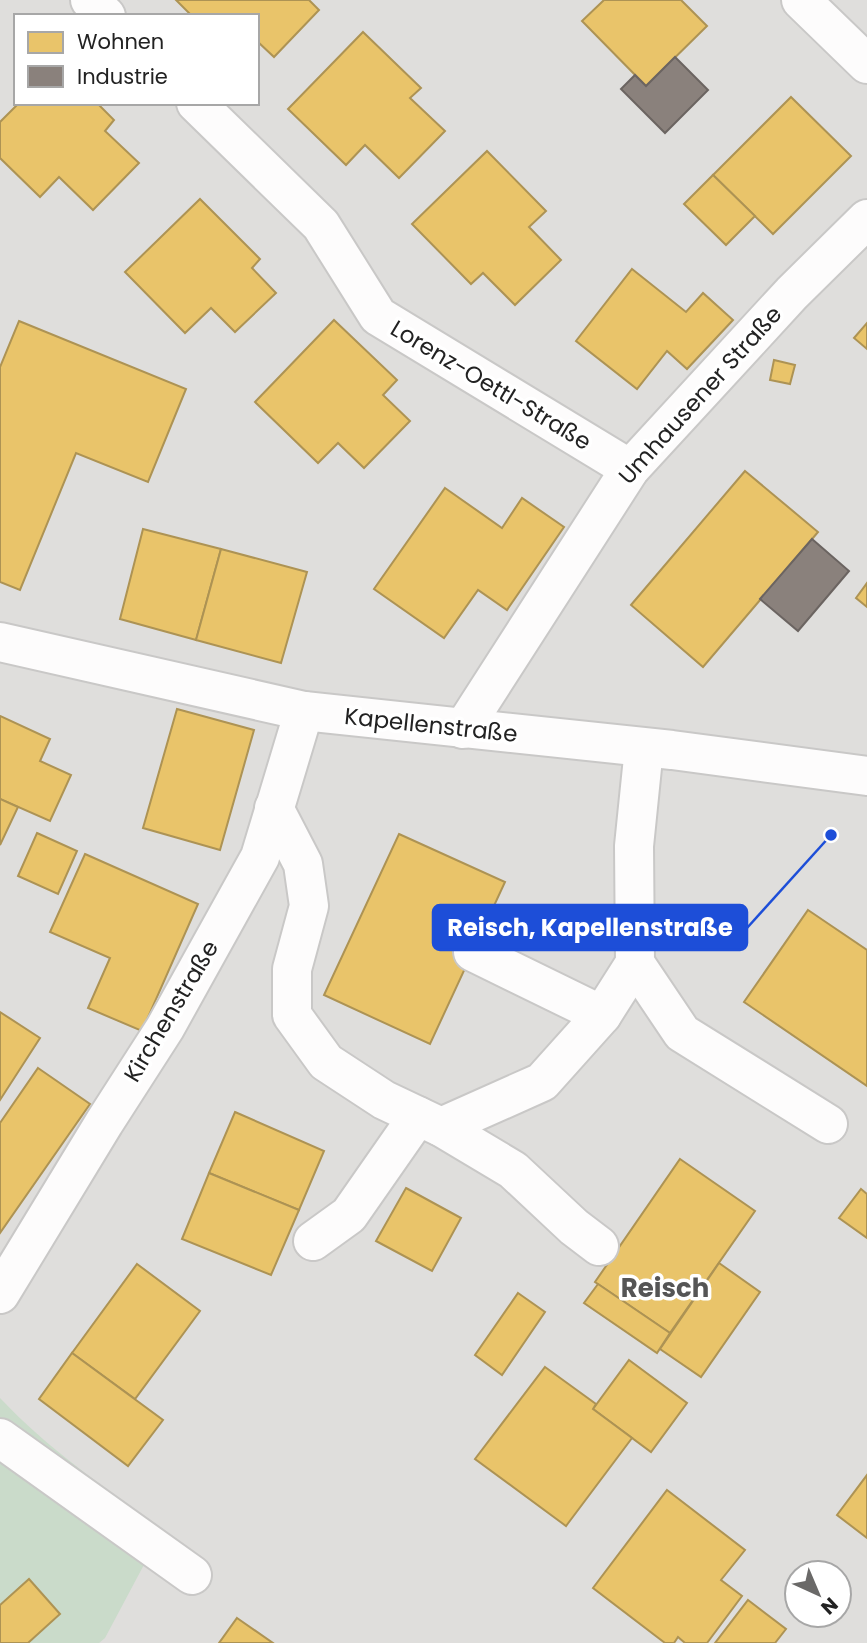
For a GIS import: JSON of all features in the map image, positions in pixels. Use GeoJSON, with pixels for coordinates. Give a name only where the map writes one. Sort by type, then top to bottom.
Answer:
{"type":"FeatureCollection","features":[{"type":"Feature","properties":{"kind":"street"},"geometry":{"type":"LineString","coordinates":[[90,0],[104,14]]}},
{"type":"Feature","properties":{"kind":"street"},"geometry":{"type":"LineString","coordinates":[[801,0],[867,64]]}},
{"type":"Feature","properties":{"kind":"street","name":"Lorenz-Oettl-Straße"},"geometry":{"type":"LineString","coordinates":[[198,105],[321,225],[378,316],[630,469]]}},
{"type":"Feature","properties":{"kind":"street","name":"Umhausener Straße"},"geometry":{"type":"LineString","coordinates":[[463,729],[630,469],[792,293],[867,219]]}},
{"type":"Feature","properties":{"kind":"street","name":"Kapellenstraße"},"geometry":{"type":"LineString","coordinates":[[0,642],[304,710],[867,776]]}},
{"type":"Feature","properties":{"kind":"street","name":"Kirchenstraße"},"geometry":{"type":"LineString","coordinates":[[0,1294],[165,1028],[260,857],[304,710]]}},
{"type":"Feature","properties":{"kind":"street"},"geometry":{"type":"LineString","coordinates":[[313,1241],[349,1215],[429,1121],[542,1082],[602,1015],[635,963],[634,846],[645,748]]}},
{"type":"Feature","properties":{"kind":"street"},"geometry":{"type":"LineString","coordinates":[[274,808],[303,864],[309,906],[292,969],[292,1015],[326,1062],[384,1100],[429,1121],[513,1170],[599,1247]]}},
{"type":"Feature","properties":{"kind":"street"},"geometry":{"type":"LineString","coordinates":[[473,952],[602,1015]]}},
{"type":"Feature","properties":{"kind":"street"},"geometry":{"type":"LineString","coordinates":[[635,963],[682,1033],[828,1124]]}},
{"type":"Feature","properties":{"kind":"street"},"geometry":{"type":"LineString","coordinates":[[0,1438],[192,1575]]}},
{"type":"Feature","properties":{"kind":"shaded area"},"geometry":{"type":"Polygon","coordinates":[[[0,0],[867,0],[867,1643],[0,1643],[0,0]]]}},
{"type":"Feature","properties":{"kind":"green space"},"geometry":{"type":"Polygon","coordinates":[[[0,1398],[58,1451],[163,1529],[105,1638],[99,1643],[0,1643],[0,1398]]]}},
{"type":"Feature","properties":{"kind":"building: Wohnen"},"geometry":{"type":"Polygon","coordinates":[[[176,0],[309,0],[319,10],[274,57],[259,43],[259,14],[190,14],[176,0]]]}},
{"type":"Feature","properties":{"kind":"building: Wohnen"},"geometry":{"type":"Polygon","coordinates":[[[604,0],[681,0],[707,26],[646,86],[582,21],[604,0]]]}},
{"type":"Feature","properties":{"kind":"building: Wohnen"},"geometry":{"type":"Polygon","coordinates":[[[363,32],[421,88],[410,98],[445,131],[399,178],[365,145],[346,165],[288,109],[363,32]]]}},
{"type":"Feature","properties":{"kind":"building: Wohnen"},"geometry":{"type":"Polygon","coordinates":[[[791,97],[851,156],[773,234],[713,175],[791,97]]]}},
{"type":"Feature","properties":{"kind":"building: Wohnen"},"geometry":{"type":"Polygon","coordinates":[[[17,105],[99,105],[114,120],[105,131],[139,163],[93,210],[59,177],[40,197],[0,158],[0,122],[17,105]]]}},
{"type":"Feature","properties":{"kind":"building: Wohnen"},"geometry":{"type":"Polygon","coordinates":[[[487,151],[546,211],[529,227],[561,260],[515,305],[483,273],[471,284],[412,224],[487,151]]]}},
{"type":"Feature","properties":{"kind":"building: Wohnen"},"geometry":{"type":"Polygon","coordinates":[[[713,175],[755,216],[726,245],[684,204],[713,175]]]}},
{"type":"Feature","properties":{"kind":"building: Wohnen"},"geometry":{"type":"Polygon","coordinates":[[[200,199],[260,259],[252,268],[276,293],[235,332],[211,308],[185,333],[125,272],[200,199]]]}},
{"type":"Feature","properties":{"kind":"building: Wohnen"},"geometry":{"type":"Polygon","coordinates":[[[632,269],[686,312],[703,293],[733,320],[687,369],[667,351],[637,389],[576,341],[632,269]]]}},
{"type":"Feature","properties":{"kind":"building: Wohnen"},"geometry":{"type":"Polygon","coordinates":[[[334,320],[397,380],[383,395],[410,421],[364,468],[338,443],[318,463],[255,402],[334,320]]]}},
{"type":"Feature","properties":{"kind":"building: Wohnen"},"geometry":{"type":"Polygon","coordinates":[[[19,321],[186,389],[148,482],[76,453],[20,590],[0,582],[0,367],[19,321]]]}},
{"type":"Feature","properties":{"kind":"building: Wohnen"},"geometry":{"type":"Polygon","coordinates":[[[867,323],[867,349],[854,338],[867,323]]]}},
{"type":"Feature","properties":{"kind":"building: Wohnen"},"geometry":{"type":"Polygon","coordinates":[[[774,360],[795,365],[790,384],[770,380],[774,360]]]}},
{"type":"Feature","properties":{"kind":"building: Wohnen"},"geometry":{"type":"Polygon","coordinates":[[[745,471],[818,532],[703,667],[631,605],[745,471]]]}},
{"type":"Feature","properties":{"kind":"building: Wohnen"},"geometry":{"type":"Polygon","coordinates":[[[445,488],[502,528],[522,498],[564,527],[507,610],[478,590],[444,638],[374,589],[445,488]]]}},
{"type":"Feature","properties":{"kind":"building: Wohnen"},"geometry":{"type":"Polygon","coordinates":[[[143,529],[221,549],[196,640],[120,619],[143,529]]]}},
{"type":"Feature","properties":{"kind":"building: Wohnen"},"geometry":{"type":"Polygon","coordinates":[[[221,549],[307,572],[281,663],[196,640],[221,549]]]}},
{"type":"Feature","properties":{"kind":"building: Wohnen"},"geometry":{"type":"Polygon","coordinates":[[[867,583],[867,607],[856,598],[867,583]]]}},
{"type":"Feature","properties":{"kind":"building: Wohnen"},"geometry":{"type":"Polygon","coordinates":[[[177,709],[254,730],[220,850],[143,828],[177,709]]]}},
{"type":"Feature","properties":{"kind":"building: Wohnen"},"geometry":{"type":"Polygon","coordinates":[[[0,716],[50,739],[40,761],[71,775],[50,821],[0,799],[0,716]]]}},
{"type":"Feature","properties":{"kind":"building: Wohnen"},"geometry":{"type":"Polygon","coordinates":[[[0,799],[18,807],[0,845],[0,799]]]}},
{"type":"Feature","properties":{"kind":"building: Wohnen"},"geometry":{"type":"Polygon","coordinates":[[[37,833],[77,851],[58,894],[18,876],[37,833]]]}},
{"type":"Feature","properties":{"kind":"building: Wohnen"},"geometry":{"type":"Polygon","coordinates":[[[399,834],[505,882],[430,1044],[324,995],[399,834]]]}},
{"type":"Feature","properties":{"kind":"building: Wohnen"},"geometry":{"type":"Polygon","coordinates":[[[85,854],[198,904],[142,1031],[88,1008],[110,958],[50,932],[85,854]]]}},
{"type":"Feature","properties":{"kind":"building: Wohnen"},"geometry":{"type":"Polygon","coordinates":[[[808,910],[867,950],[867,1086],[744,1002],[808,910]]]}},
{"type":"Feature","properties":{"kind":"building: Wohnen"},"geometry":{"type":"Polygon","coordinates":[[[0,1012],[40,1038],[0,1100],[0,1012]]]}},
{"type":"Feature","properties":{"kind":"building: Wohnen"},"geometry":{"type":"Polygon","coordinates":[[[38,1068],[90,1104],[0,1233],[0,1123],[38,1068]]]}},
{"type":"Feature","properties":{"kind":"building: Wohnen"},"geometry":{"type":"Polygon","coordinates":[[[235,1112],[324,1151],[299,1210],[209,1173],[235,1112]]]}},
{"type":"Feature","properties":{"kind":"building: Wohnen"},"geometry":{"type":"Polygon","coordinates":[[[680,1159],[755,1211],[670,1333],[595,1282],[680,1159]]]}},
{"type":"Feature","properties":{"kind":"building: Wohnen"},"geometry":{"type":"Polygon","coordinates":[[[209,1173],[299,1210],[271,1275],[182,1239],[209,1173]]]}},
{"type":"Feature","properties":{"kind":"building: Wohnen"},"geometry":{"type":"Polygon","coordinates":[[[406,1188],[461,1218],[432,1271],[376,1241],[406,1188]]]}},
{"type":"Feature","properties":{"kind":"building: Wohnen"},"geometry":{"type":"Polygon","coordinates":[[[861,1189],[867,1194],[867,1238],[839,1218],[861,1189]]]}},
{"type":"Feature","properties":{"kind":"building: Wohnen"},"geometry":{"type":"Polygon","coordinates":[[[719,1263],[760,1292],[701,1377],[660,1349],[719,1263]]]}},
{"type":"Feature","properties":{"kind":"building: Wohnen"},"geometry":{"type":"Polygon","coordinates":[[[137,1264],[200,1311],[135,1399],[72,1353],[137,1264]]]}},
{"type":"Feature","properties":{"kind":"building: Wohnen"},"geometry":{"type":"Polygon","coordinates":[[[598,1284],[670,1333],[657,1353],[584,1303],[598,1284]]]}},
{"type":"Feature","properties":{"kind":"building: Wohnen"},"geometry":{"type":"Polygon","coordinates":[[[518,1293],[545,1312],[502,1375],[475,1355],[518,1293]]]}},
{"type":"Feature","properties":{"kind":"building: Wohnen"},"geometry":{"type":"Polygon","coordinates":[[[72,1353],[163,1420],[128,1466],[39,1399],[72,1353]]]}},
{"type":"Feature","properties":{"kind":"building: Wohnen"},"geometry":{"type":"Polygon","coordinates":[[[629,1360],[687,1403],[651,1452],[593,1409],[629,1360]]]}},
{"type":"Feature","properties":{"kind":"building: Wohnen"},"geometry":{"type":"Polygon","coordinates":[[[545,1367],[596,1404],[593,1409],[632,1438],[566,1526],[475,1459],[545,1367]]]}},
{"type":"Feature","properties":{"kind":"building: Wohnen"},"geometry":{"type":"Polygon","coordinates":[[[867,1475],[867,1538],[837,1515],[867,1475]]]}},
{"type":"Feature","properties":{"kind":"building: Wohnen"},"geometry":{"type":"Polygon","coordinates":[[[667,1490],[745,1550],[721,1580],[742,1596],[707,1643],[685,1643],[678,1637],[674,1643],[665,1643],[593,1588],[667,1490]]]}},
{"type":"Feature","properties":{"kind":"building: Wohnen"},"geometry":{"type":"Polygon","coordinates":[[[29,1579],[60,1614],[28,1643],[0,1643],[0,1605],[29,1579]]]}},
{"type":"Feature","properties":{"kind":"building: Wohnen"},"geometry":{"type":"Polygon","coordinates":[[[748,1600],[786,1629],[775,1643],[715,1643],[748,1600]]]}},
{"type":"Feature","properties":{"kind":"building: Wohnen"},"geometry":{"type":"Polygon","coordinates":[[[237,1618],[273,1643],[219,1643],[237,1618]]]}},
{"type":"Feature","properties":{"kind":"building: Industrie"},"geometry":{"type":"Polygon","coordinates":[[[675,57],[708,90],[665,133],[621,89],[635,75],[646,86],[675,57]]]}},
{"type":"Feature","properties":{"kind":"building: Industrie"},"geometry":{"type":"Polygon","coordinates":[[[812,539],[849,571],[798,631],[760,599],[812,539]]]}},
{"type":"Feature","properties":{"kind":"place","name":"Reisch, Kapellenstraße"},"geometry":{"type":"Point","coordinates":[831,835]}},
{"type":"Feature","properties":{"kind":"district","name":"Reisch"},"geometry":{"type":"Point","coordinates":[665,1288]}}]}
